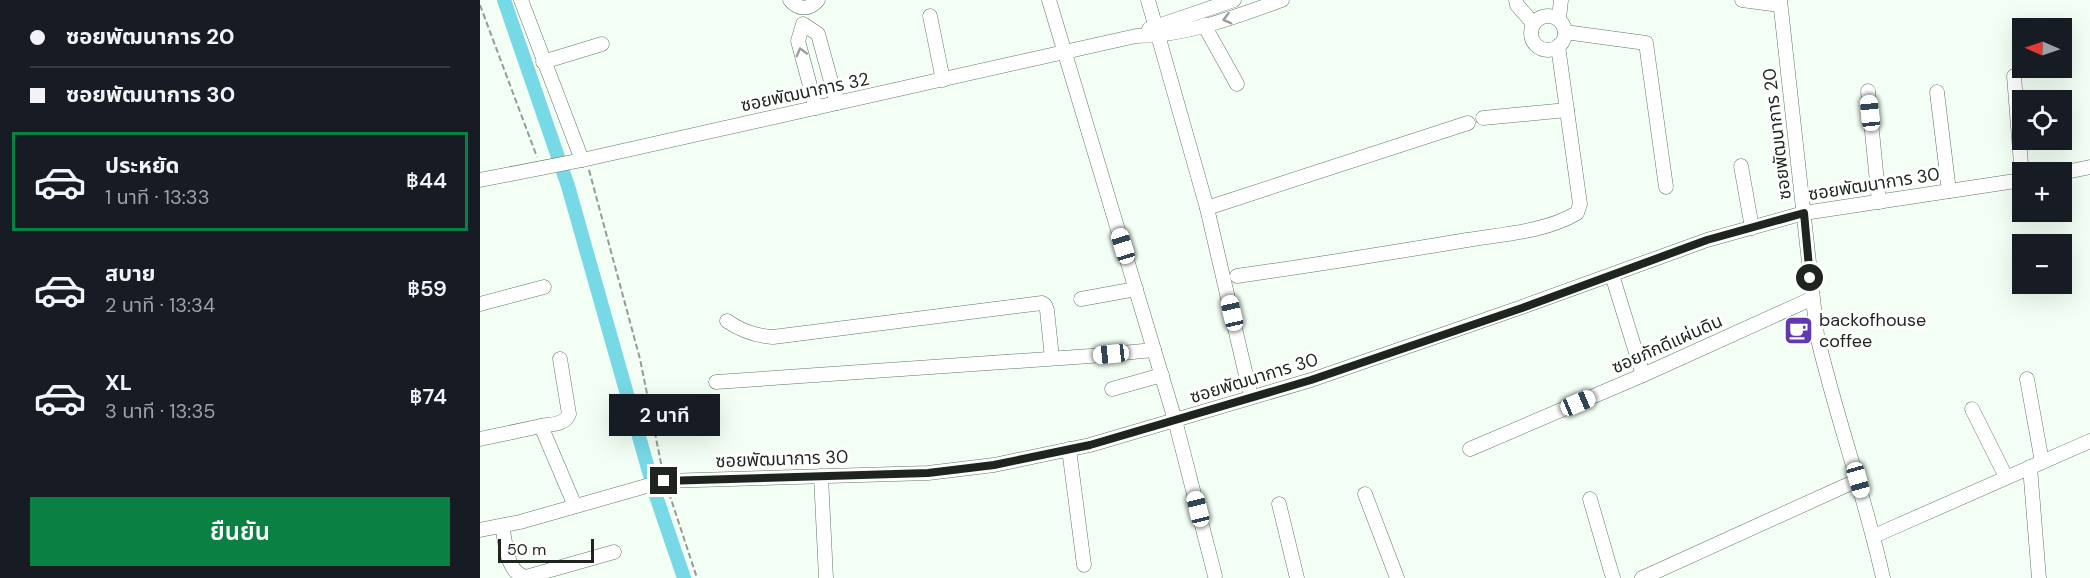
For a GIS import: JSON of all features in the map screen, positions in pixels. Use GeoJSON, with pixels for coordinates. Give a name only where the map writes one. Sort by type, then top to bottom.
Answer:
{"type":"FeatureCollection","features":[{"type":"Feature","properties":{"kind":"street"},"geometry":{"type":"LineString","coordinates":[[521,0],[581,160]]}},
{"type":"Feature","properties":{"kind":"street"},"geometry":{"type":"LineString","coordinates":[[816,108],[798,41],[803,24],[796,4],[812,6],[818,0]]}},
{"type":"Feature","properties":{"kind":"street"},"geometry":{"type":"LineString","coordinates":[[1049,0],[1175,420],[1215,576]]}},
{"type":"Feature","properties":{"kind":"street"},"geometry":{"type":"LineString","coordinates":[[1148,0],[1207,208],[1251,397]]}},
{"type":"Feature","properties":{"kind":"street","name":"ซอยพัฒนาการ 32"},"geometry":{"type":"LineString","coordinates":[[1156,31],[1234,0]]}},
{"type":"Feature","properties":{"kind":"street","name":"ซอยพัฒนาการ 32"},"geometry":{"type":"LineString","coordinates":[[480,180],[581,160],[1156,31],[1204,25],[1282,0]]}},
{"type":"Feature","properties":{"kind":"street"},"geometry":{"type":"LineString","coordinates":[[1516,0],[1517,5],[1533,23]]}},
{"type":"Feature","properties":{"kind":"street"},"geometry":{"type":"LineString","coordinates":[[1559,18],[1561,0]]}},
{"type":"Feature","properties":{"kind":"street"},"geometry":{"type":"LineString","coordinates":[[1742,0],[1780,3]]}},
{"type":"Feature","properties":{"kind":"street","name":"ซอยพัฒนาการ 20"},"geometry":{"type":"LineString","coordinates":[[1780,3],[1804,213],[1811,299],[1825,369],[1874,536],[1883,578]]}},
{"type":"Feature","properties":{"kind":"street"},"geometry":{"type":"LineString","coordinates":[[930,16],[943,80]]}},
{"type":"Feature","properties":{"kind":"street"},"geometry":{"type":"LineString","coordinates":[[1546,16],[1559,18],[1563,22],[1565,32],[1562,43],[1545,51],[1536,47],[1531,38],[1533,23],[1538,18],[1546,16]]}},
{"type":"Feature","properties":{"kind":"street"},"geometry":{"type":"LineString","coordinates":[[803,24],[818,34],[837,103]]}},
{"type":"Feature","properties":{"kind":"street"},"geometry":{"type":"LineString","coordinates":[[1204,25],[1237,84]]}},
{"type":"Feature","properties":{"kind":"street"},"geometry":{"type":"LineString","coordinates":[[1565,32],[1647,43],[1666,187]]}},
{"type":"Feature","properties":{"kind":"street"},"geometry":{"type":"LineString","coordinates":[[543,62],[602,44]]}},
{"type":"Feature","properties":{"kind":"street"},"geometry":{"type":"LineString","coordinates":[[1237,276],[1534,229],[1564,220],[1577,213],[1580,204],[1558,46]]}},
{"type":"Feature","properties":{"kind":"street"},"geometry":{"type":"LineString","coordinates":[[2014,78],[2021,162]]}},
{"type":"Feature","properties":{"kind":"street"},"geometry":{"type":"LineString","coordinates":[[1868,91],[1879,202]]}},
{"type":"Feature","properties":{"kind":"street"},"geometry":{"type":"LineString","coordinates":[[1937,92],[1949,191]]}},
{"type":"Feature","properties":{"kind":"street"},"geometry":{"type":"LineString","coordinates":[[1483,118],[1567,110]]}},
{"type":"Feature","properties":{"kind":"street"},"geometry":{"type":"LineString","coordinates":[[1207,208],[1468,123]]}},
{"type":"Feature","properties":{"kind":"street"},"geometry":{"type":"LineString","coordinates":[[1742,166],[1752,228]]}},
{"type":"Feature","properties":{"kind":"street"},"geometry":{"type":"LineString","coordinates":[[2072,171],[2090,167]]}},
{"type":"Feature","properties":{"kind":"street","name":"ซอยพัฒนาการ 30"},"geometry":{"type":"LineString","coordinates":[[480,530],[664,481],[928,473],[994,465],[1069,449],[1311,380],[1707,240],[1804,213],[2012,180]]}},
{"type":"Feature","properties":{"kind":"street"},"geometry":{"type":"LineString","coordinates":[[1612,274],[1643,375]]}},
{"type":"Feature","properties":{"kind":"street"},"geometry":{"type":"LineString","coordinates":[[480,304],[544,287]]}},
{"type":"Feature","properties":{"kind":"street"},"geometry":{"type":"LineString","coordinates":[[1081,299],[1136,289]]}},
{"type":"Feature","properties":{"kind":"street","name":"ซอยภักดีแผ่นดิน"},"geometry":{"type":"LineString","coordinates":[[1470,449],[1643,375],[1811,299]]}},
{"type":"Feature","properties":{"kind":"street"},"geometry":{"type":"LineString","coordinates":[[728,321],[750,334],[759,337],[773,337],[1042,303],[1047,310],[1052,358]]}},
{"type":"Feature","properties":{"kind":"street"},"geometry":{"type":"LineString","coordinates":[[716,382],[1154,350]]}},
{"type":"Feature","properties":{"kind":"street"},"geometry":{"type":"LineString","coordinates":[[480,439],[564,422],[569,414],[560,359]]}},
{"type":"Feature","properties":{"kind":"street"},"geometry":{"type":"LineString","coordinates":[[1112,389],[1162,375]]}},
{"type":"Feature","properties":{"kind":"street"},"geometry":{"type":"LineString","coordinates":[[2027,379],[2036,464],[2039,578]]}},
{"type":"Feature","properties":{"kind":"street"},"geometry":{"type":"LineString","coordinates":[[1972,409],[2006,477]]}},
{"type":"Feature","properties":{"kind":"street"},"geometry":{"type":"LineString","coordinates":[[541,426],[574,506]]}},
{"type":"Feature","properties":{"kind":"street"},"geometry":{"type":"LineString","coordinates":[[1874,536],[2090,441]]}},
{"type":"Feature","properties":{"kind":"street"},"geometry":{"type":"LineString","coordinates":[[1069,449],[1084,565]]}},
{"type":"Feature","properties":{"kind":"street"},"geometry":{"type":"LineString","coordinates":[[821,476],[826,578]]}},
{"type":"Feature","properties":{"kind":"street"},"geometry":{"type":"LineString","coordinates":[[1642,578],[1858,480]]}},
{"type":"Feature","properties":{"kind":"street"},"geometry":{"type":"LineString","coordinates":[[1365,494],[1397,578]]}},
{"type":"Feature","properties":{"kind":"street"},"geometry":{"type":"LineString","coordinates":[[1590,499],[1613,578]]}},
{"type":"Feature","properties":{"kind":"street"},"geometry":{"type":"LineString","coordinates":[[1279,504],[1297,578]]}},
{"type":"Feature","properties":{"kind":"street"},"geometry":{"type":"LineString","coordinates":[[502,526],[512,569],[518,575],[525,577],[614,552]]}},
{"type":"Feature","properties":{"kind":"path"},"geometry":{"type":"LineString","coordinates":[[480,5],[547,167]]}},
{"type":"Feature","properties":{"kind":"path"},"geometry":{"type":"LineString","coordinates":[[581,160],[640,359],[664,481],[697,578]]}},
{"type":"Feature","properties":{"kind":"waterway"},"geometry":{"type":"LineString","coordinates":[[504,0],[568,186],[655,493],[684,578]]}},
{"type":"Feature","properties":{"kind":"place","name":"backofhouse coffee"},"geometry":{"type":"Point","coordinates":[1798,330]}},
{"type":"Feature","properties":{"kind":"route"},"geometry":{"type":"LineString","coordinates":[[664,481],[928,473],[994,465],[1090,445],[1311,380],[1522,308],[1707,240],[1804,213],[1810,278]]}}]}
